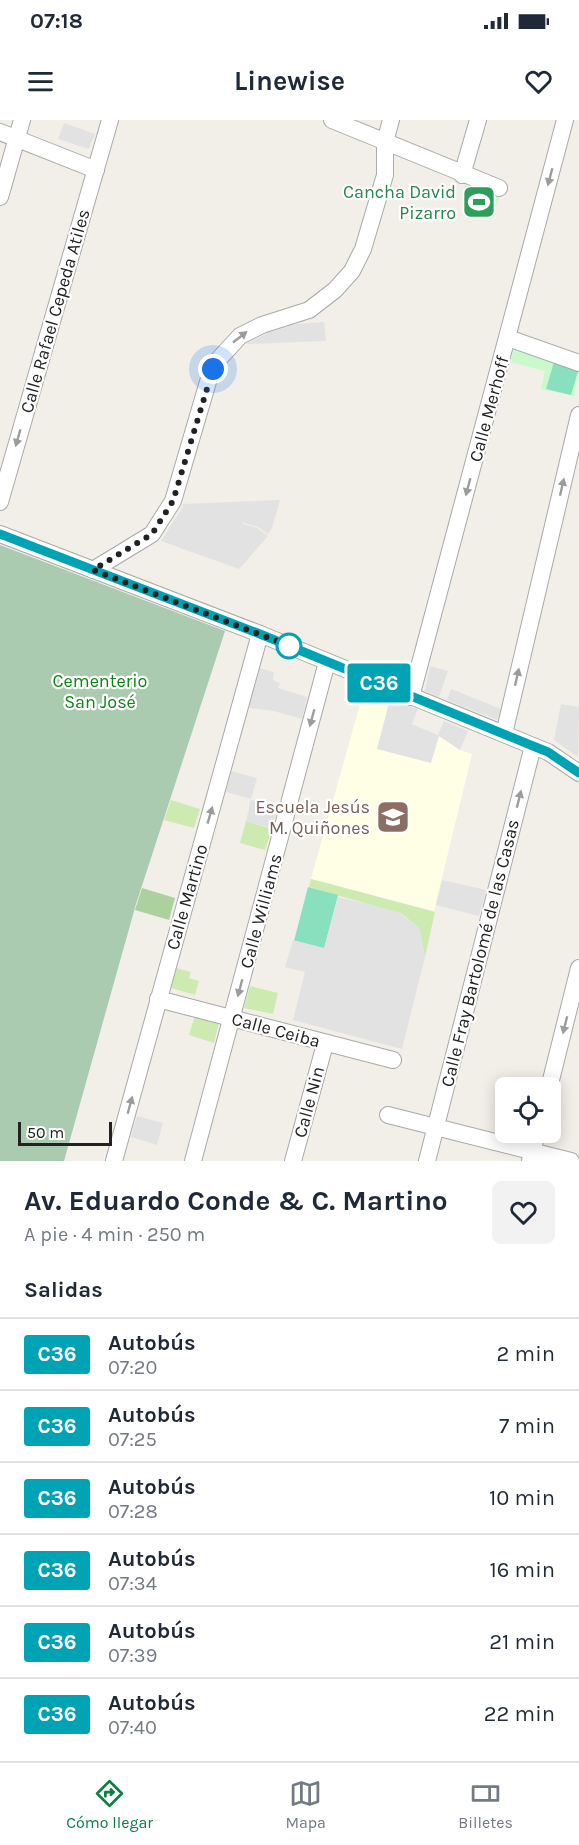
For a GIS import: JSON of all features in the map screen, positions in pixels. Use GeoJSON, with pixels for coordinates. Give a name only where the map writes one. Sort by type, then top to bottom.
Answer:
{"type":"FeatureCollection","features":[{"type":"Feature","properties":{"kind":"street"},"geometry":{"type":"LineString","coordinates":[[0,197],[22,120]]}},
{"type":"Feature","properties":{"kind":"street","name":"Calle Rafael Cepeda Atiles"},"geometry":{"type":"LineString","coordinates":[[0,502],[110,120]]}},
{"type":"Feature","properties":{"kind":"street"},"geometry":{"type":"LineString","coordinates":[[332,120],[499,188]]}},
{"type":"Feature","properties":{"kind":"street"},"geometry":{"type":"LineString","coordinates":[[93,570],[148,537],[173,501],[210,375],[225,350],[250,330],[309,310],[335,290],[352,270],[363,249],[385,176],[385,142],[391,120]]}},
{"type":"Feature","properties":{"kind":"street"},"geometry":{"type":"LineString","coordinates":[[462,174],[478,120]]}},
{"type":"Feature","properties":{"kind":"street","name":"Calle Merhoff"},"geometry":{"type":"LineString","coordinates":[[411,697],[565,120]]}},
{"type":"Feature","properties":{"kind":"street"},"geometry":{"type":"LineString","coordinates":[[0,132],[96,170]]}},
{"type":"Feature","properties":{"kind":"street"},"geometry":{"type":"LineString","coordinates":[[508,338],[579,363]]}},
{"type":"Feature","properties":{"kind":"street"},"geometry":{"type":"LineString","coordinates":[[504,734],[579,416]]}},
{"type":"Feature","properties":{"kind":"street"},"geometry":{"type":"LineString","coordinates":[[0,534],[260,634],[548,752],[579,773]]}},
{"type":"Feature","properties":{"kind":"street","name":"Calle Martino"},"geometry":{"type":"LineString","coordinates":[[114,1161],[260,634]]}},
{"type":"Feature","properties":{"kind":"street","name":"Calle Williams"},"geometry":{"type":"LineString","coordinates":[[193,1161],[327,662]]}},
{"type":"Feature","properties":{"kind":"street","name":"Calle Fray Bartolomé de las Casas"},"geometry":{"type":"LineString","coordinates":[[427,1161],[533,746]]}},
{"type":"Feature","properties":{"kind":"street"},"geometry":{"type":"LineString","coordinates":[[552,1077],[579,968]]}},
{"type":"Feature","properties":{"kind":"street","name":"Calle Ceiba"},"geometry":{"type":"LineString","coordinates":[[159,999],[393,1060]]}},
{"type":"Feature","properties":{"kind":"street","name":"Calle Nin"},"geometry":{"type":"LineString","coordinates":[[293,1161],[325,1044]]}},
{"type":"Feature","properties":{"kind":"street"},"geometry":{"type":"LineString","coordinates":[[388,1115],[531,1156],[572,1161]]}},
{"type":"Feature","properties":{"kind":"shaded area"},"geometry":{"type":"Polygon","coordinates":[[[64,123],[95,134],[89,149],[58,139],[64,123]]]}},
{"type":"Feature","properties":{"kind":"shaded area"},"geometry":{"type":"Polygon","coordinates":[[[324,322],[326,341],[246,344],[270,332],[297,324],[324,322]]]}},
{"type":"Feature","properties":{"kind":"shaded area"},"geometry":{"type":"Polygon","coordinates":[[[280,500],[268,534],[258,527],[243,521],[243,524],[257,528],[268,536],[239,569],[161,541],[182,508],[188,509],[183,508],[183,504],[280,500]]]}},
{"type":"Feature","properties":{"kind":"shaded area"},"geometry":{"type":"Polygon","coordinates":[[[430,666],[448,671],[439,697],[425,691],[430,666]]]}},
{"type":"Feature","properties":{"kind":"shaded area"},"geometry":{"type":"Polygon","coordinates":[[[259,668],[274,672],[273,680],[280,683],[278,688],[307,697],[302,719],[274,711],[249,708],[259,668]]]}},
{"type":"Feature","properties":{"kind":"shaded area"},"geometry":{"type":"Polygon","coordinates":[[[451,689],[501,709],[497,720],[447,700],[451,689]]]}},
{"type":"Feature","properties":{"kind":"shaded area","name":"Escuela Jesús M. Quiñones"},"geometry":{"type":"Polygon","coordinates":[[[364,690],[418,709],[412,724],[472,754],[434,911],[311,879],[364,690]]]}},
{"type":"Feature","properties":{"kind":"shaded area"},"geometry":{"type":"Polygon","coordinates":[[[390,699],[418,709],[412,724],[438,735],[444,721],[468,731],[460,750],[439,736],[431,763],[377,749],[390,699]]]}},
{"type":"Feature","properties":{"kind":"shaded area"},"geometry":{"type":"Polygon","coordinates":[[[561,704],[579,707],[578,757],[554,740],[561,704]]]}},
{"type":"Feature","properties":{"kind":"shaded area"},"geometry":{"type":"Polygon","coordinates":[[[231,771],[257,778],[251,799],[226,792],[231,771]]]}},
{"type":"Feature","properties":{"kind":"shaded area"},"geometry":{"type":"Polygon","coordinates":[[[251,800],[277,807],[272,828],[246,821],[251,800]]]}},
{"type":"Feature","properties":{"kind":"shaded area"},"geometry":{"type":"Polygon","coordinates":[[[442,880],[486,890],[479,916],[436,905],[442,880]]]}},
{"type":"Feature","properties":{"kind":"shaded area"},"geometry":{"type":"Polygon","coordinates":[[[338,897],[395,911],[419,928],[425,957],[402,1049],[293,1020],[305,972],[285,967],[293,940],[324,948],[338,897]]]}},
{"type":"Feature","properties":{"kind":"shaded area"},"geometry":{"type":"Polygon","coordinates":[[[137,1116],[163,1123],[157,1145],[131,1137],[137,1116]]]}},
{"type":"Feature","properties":{"kind":"green space"},"geometry":{"type":"Polygon","coordinates":[[[464,181],[500,195],[495,210],[467,212],[464,181]]]}},
{"type":"Feature","properties":{"kind":"green space","name":"Cancha David Pizarro"},"geometry":{"type":"Polygon","coordinates":[[[491,193],[493,209],[467,211],[466,195],[491,193]]]}},
{"type":"Feature","properties":{"kind":"green space"},"geometry":{"type":"Polygon","coordinates":[[[515,346],[579,369],[574,396],[541,389],[545,371],[510,362],[515,346]]]}},
{"type":"Feature","properties":{"kind":"green space"},"geometry":{"type":"Polygon","coordinates":[[[554,362],[578,371],[571,395],[546,389],[554,362]]]}},
{"type":"Feature","properties":{"kind":"green space","name":"Cementerio San José"},"geometry":{"type":"Polygon","coordinates":[[[0,545],[225,631],[136,904],[64,1161],[0,1161],[0,545]]]}},
{"type":"Feature","properties":{"kind":"green space"},"geometry":{"type":"Polygon","coordinates":[[[171,800],[200,809],[194,828],[164,820],[171,800]]]}},
{"type":"Feature","properties":{"kind":"green space"},"geometry":{"type":"Polygon","coordinates":[[[246,821],[272,829],[265,850],[240,843],[246,821]]]}},
{"type":"Feature","properties":{"kind":"green space"},"geometry":{"type":"Polygon","coordinates":[[[311,879],[435,912],[425,957],[419,928],[402,914],[309,887],[311,879]]]}},
{"type":"Feature","properties":{"kind":"green space"},"geometry":{"type":"Polygon","coordinates":[[[308,887],[338,895],[324,949],[294,941],[308,887]]]}},
{"type":"Feature","properties":{"kind":"green space"},"geometry":{"type":"Polygon","coordinates":[[[142,888],[175,898],[169,920],[135,910],[142,888]]]}},
{"type":"Feature","properties":{"kind":"green space"},"geometry":{"type":"Polygon","coordinates":[[[176,968],[191,972],[189,978],[199,981],[195,995],[171,988],[176,968]]]}},
{"type":"Feature","properties":{"kind":"green space"},"geometry":{"type":"Polygon","coordinates":[[[250,986],[278,993],[273,1014],[244,1008],[250,986]]]}},
{"type":"Feature","properties":{"kind":"green space"},"geometry":{"type":"Polygon","coordinates":[[[195,1015],[219,1022],[214,1043],[189,1035],[195,1015]]]}},
{"type":"Feature","properties":{"kind":"bus line","name":"C36"},"geometry":{"type":"LineString","coordinates":[[0,534],[260,634],[548,752],[579,773]]}},
{"type":"Feature","properties":{"kind":"place","name":"Cancha David Pizarro"},"geometry":{"type":"Point","coordinates":[479,202]}},
{"type":"Feature","properties":{"kind":"place","name":"Escuela Jesús M. Quiñones"},"geometry":{"type":"Point","coordinates":[393,817]}},
{"type":"Feature","properties":{"kind":"route"},"geometry":{"type":"LineString","coordinates":[[213,369],[173,501],[152,534],[93,570],[295,648],[289,646]]}}]}
